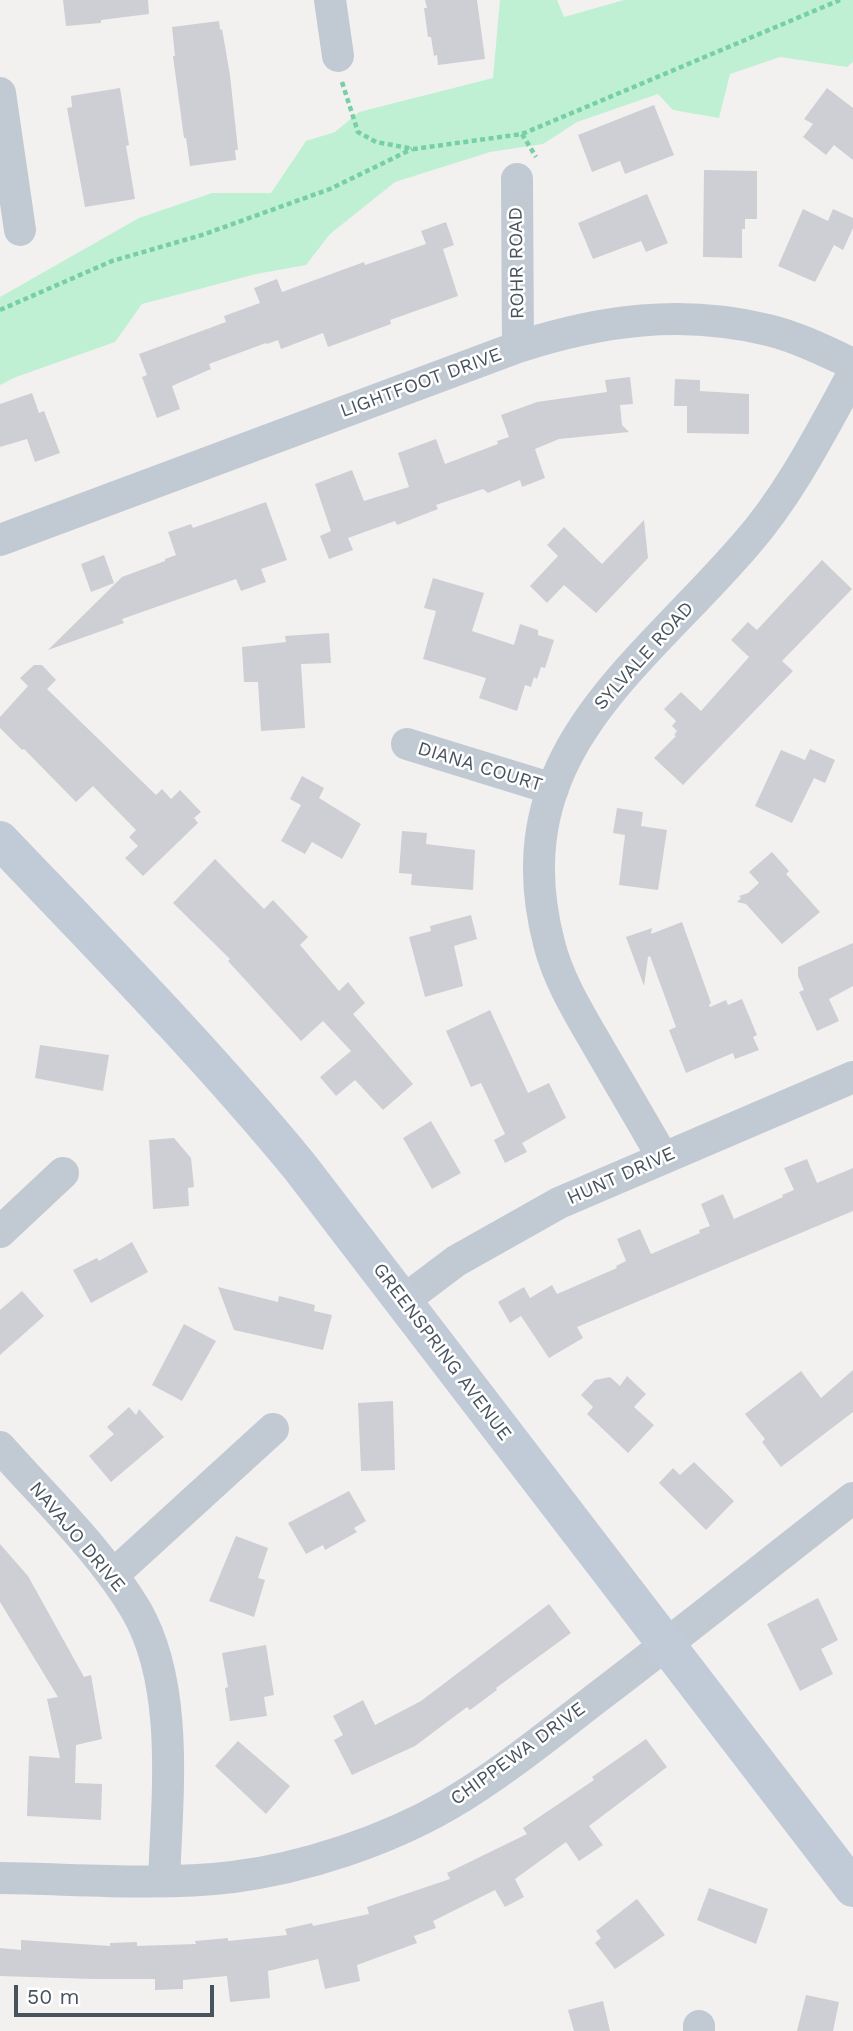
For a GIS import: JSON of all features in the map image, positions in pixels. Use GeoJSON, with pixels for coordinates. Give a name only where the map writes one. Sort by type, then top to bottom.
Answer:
{"type":"FeatureCollection","features":[{"type":"Feature","properties":{"kind":"main road","name":"GREENSPRING AVENUE"},"geometry":{"type":"LineString","coordinates":[[0,841],[232,1084],[300,1167],[853,1888]]}},
{"type":"Feature","properties":{"kind":"street"},"geometry":{"type":"LineString","coordinates":[[330,0],[338,56]]}},
{"type":"Feature","properties":{"kind":"street"},"geometry":{"type":"LineString","coordinates":[[0,93],[20,230]]}},
{"type":"Feature","properties":{"kind":"street","name":"ROHR ROAD"},"geometry":{"type":"LineString","coordinates":[[518,346],[526,168]]}},
{"type":"Feature","properties":{"kind":"street","name":"LIGHTFOOT DRIVE"},"geometry":{"type":"LineString","coordinates":[[0,540],[518,346],[568,331],[615,322],[671,318],[709,320],[769,330],[806,342],[853,363]]}},
{"type":"Feature","properties":{"kind":"street","name":"SYLVALE ROAD"},"geometry":{"type":"LineString","coordinates":[[663,1158],[582,1018],[564,983],[549,944],[538,872],[541,834],[553,789],[570,746],[629,667],[747,543],[818,439],[853,374]]}},
{"type":"Feature","properties":{"kind":"street","name":"DIANA COURT"},"geometry":{"type":"LineString","coordinates":[[407,744],[553,789]]}},
{"type":"Feature","properties":{"kind":"street","name":"HUNT DRIVE"},"geometry":{"type":"LineString","coordinates":[[403,1301],[456,1261],[559,1203],[853,1077]]}},
{"type":"Feature","properties":{"kind":"street"},"geometry":{"type":"LineString","coordinates":[[0,1231],[63,1173]]}},
{"type":"Feature","properties":{"kind":"street"},"geometry":{"type":"LineString","coordinates":[[113,1575],[273,1429]]}},
{"type":"Feature","properties":{"kind":"street","name":"NAVAJO DRIVE"},"geometry":{"type":"LineString","coordinates":[[0,1447],[113,1575],[137,1613],[150,1645],[161,1686],[168,1734],[164,1881]]}},
{"type":"Feature","properties":{"kind":"street","name":"CHIPPEWA DRIVE"},"geometry":{"type":"LineString","coordinates":[[0,1878],[164,1881],[233,1877],[337,1853],[409,1824],[447,1805],[497,1773],[853,1498]]}},
{"type":"Feature","properties":{"kind":"path"},"geometry":{"type":"LineString","coordinates":[[0,310],[112,261],[202,235],[330,189],[414,149],[522,134],[840,0]]}},
{"type":"Feature","properties":{"kind":"path"},"geometry":{"type":"LineString","coordinates":[[338,56],[345,96],[358,132],[376,142],[414,149]]}},
{"type":"Feature","properties":{"kind":"path"},"geometry":{"type":"LineString","coordinates":[[522,134],[526,168]]}},
{"type":"Feature","properties":{"kind":"green space"},"geometry":{"type":"Polygon","coordinates":[[[500,0],[557,0],[564,17],[624,0],[853,0],[853,62],[847,67],[780,57],[730,74],[719,118],[673,110],[658,94],[577,122],[543,144],[490,152],[395,182],[330,234],[306,265],[256,274],[142,304],[115,342],[0,385],[0,297],[139,218],[212,193],[271,193],[306,141],[335,132],[359,112],[493,78],[500,0]]]}},
{"type":"Feature","properties":{"kind":"building"},"geometry":{"type":"Polygon","coordinates":[[[63,0],[148,0],[149,14],[66,26],[63,0]]]}},
{"type":"Feature","properties":{"kind":"building"},"geometry":{"type":"Polygon","coordinates":[[[425,0],[477,0],[485,59],[438,65],[431,37],[428,37],[425,0]]]}},
{"type":"Feature","properties":{"kind":"building"},"geometry":{"type":"Polygon","coordinates":[[[219,21],[230,75],[238,150],[235,150],[236,160],[190,166],[173,56],[172,27],[219,21]]]}},
{"type":"Feature","properties":{"kind":"building"},"geometry":{"type":"Polygon","coordinates":[[[120,88],[135,199],[85,207],[67,108],[72,107],[71,96],[120,88]]]}},
{"type":"Feature","properties":{"kind":"building"},"geometry":{"type":"Polygon","coordinates":[[[827,88],[853,108],[853,160],[834,145],[826,155],[803,137],[813,124],[804,119],[827,88]]]}},
{"type":"Feature","properties":{"kind":"building"},"geometry":{"type":"Polygon","coordinates":[[[654,105],[674,155],[625,174],[620,161],[592,172],[578,135],[654,105]]]}},
{"type":"Feature","properties":{"kind":"building"},"geometry":{"type":"Polygon","coordinates":[[[704,170],[757,171],[757,219],[745,219],[745,229],[742,229],[742,258],[703,257],[704,170]]]}},
{"type":"Feature","properties":{"kind":"building"},"geometry":{"type":"Polygon","coordinates":[[[647,194],[668,243],[646,252],[641,241],[593,259],[578,223],[647,194]]]}},
{"type":"Feature","properties":{"kind":"building"},"geometry":{"type":"Polygon","coordinates":[[[803,209],[828,221],[833,209],[853,218],[853,228],[843,250],[834,245],[815,282],[778,266],[803,209]]]}},
{"type":"Feature","properties":{"kind":"building"},"geometry":{"type":"Polygon","coordinates":[[[446,222],[454,245],[443,249],[458,296],[390,320],[391,324],[328,347],[323,333],[281,349],[278,340],[266,343],[209,364],[211,369],[172,386],[180,409],[157,418],[142,377],[147,375],[139,354],[226,322],[224,316],[260,303],[254,288],[277,279],[282,292],[364,262],[365,265],[426,244],[421,231],[446,222]]]}},
{"type":"Feature","properties":{"kind":"building"},"geometry":{"type":"Polygon","coordinates":[[[630,377],[633,404],[620,405],[622,425],[629,432],[559,439],[535,449],[545,478],[522,487],[520,480],[488,493],[483,489],[436,505],[438,509],[397,525],[395,521],[348,538],[353,550],[329,559],[320,536],[331,531],[315,484],[352,470],[364,501],[409,487],[398,453],[436,439],[445,464],[498,444],[497,441],[509,437],[501,415],[537,402],[607,392],[605,380],[630,377]]]}},
{"type":"Feature","properties":{"kind":"building"},"geometry":{"type":"Polygon","coordinates":[[[675,379],[700,380],[700,391],[749,394],[749,434],[687,433],[687,406],[674,406],[675,379]]]}},
{"type":"Feature","properties":{"kind":"building"},"geometry":{"type":"Polygon","coordinates":[[[32,393],[39,413],[44,411],[60,453],[35,462],[27,439],[0,447],[0,404],[32,393]]]}},
{"type":"Feature","properties":{"kind":"building"},"geometry":{"type":"Polygon","coordinates":[[[266,502],[287,560],[261,569],[266,582],[241,591],[236,579],[122,619],[124,623],[48,650],[122,577],[176,555],[168,532],[191,524],[193,528],[266,502]]]}},
{"type":"Feature","properties":{"kind":"building"},"geometry":{"type":"Polygon","coordinates":[[[644,520],[648,558],[596,613],[564,585],[547,603],[530,586],[558,556],[547,545],[564,527],[602,564],[644,520]]]}},
{"type":"Feature","properties":{"kind":"building"},"geometry":{"type":"Polygon","coordinates":[[[104,555],[114,583],[91,592],[81,564],[104,555]]]}},
{"type":"Feature","properties":{"kind":"building"},"geometry":{"type":"Polygon","coordinates":[[[822,560],[852,589],[782,661],[793,671],[683,785],[654,758],[676,736],[674,735],[677,731],[672,726],[676,721],[664,709],[681,692],[701,711],[749,657],[731,640],[748,622],[757,630],[822,560]]]}},
{"type":"Feature","properties":{"kind":"building"},"geometry":{"type":"Polygon","coordinates":[[[433,578],[484,593],[472,631],[514,645],[520,624],[538,630],[538,635],[554,640],[545,668],[541,667],[531,687],[525,685],[517,711],[479,698],[486,678],[423,659],[436,611],[424,608],[433,578]]]}},
{"type":"Feature","properties":{"kind":"building"},"geometry":{"type":"Polygon","coordinates":[[[329,633],[331,663],[301,664],[305,728],[261,731],[258,682],[244,682],[242,647],[286,642],[285,636],[329,633]]]}},
{"type":"Feature","properties":{"kind":"building"},"geometry":{"type":"Polygon","coordinates":[[[34,665],[42,665],[56,680],[47,689],[156,795],[162,789],[171,799],[180,790],[201,812],[194,818],[198,823],[143,876],[125,858],[138,846],[129,837],[136,830],[93,786],[76,802],[0,728],[0,717],[28,686],[20,678],[34,665]]]}},
{"type":"Feature","properties":{"kind":"building"},"geometry":{"type":"Polygon","coordinates":[[[810,749],[835,760],[825,783],[814,778],[792,823],[755,806],[781,750],[805,760],[810,749]]]}},
{"type":"Feature","properties":{"kind":"building"},"geometry":{"type":"Polygon","coordinates":[[[302,776],[324,788],[319,798],[361,824],[342,859],[312,842],[305,854],[281,841],[301,805],[290,799],[302,776]]]}},
{"type":"Feature","properties":{"kind":"building"},"geometry":{"type":"Polygon","coordinates":[[[617,808],[643,812],[641,826],[667,830],[658,890],[619,885],[625,835],[613,833],[617,808]]]}},
{"type":"Feature","properties":{"kind":"building"},"geometry":{"type":"Polygon","coordinates":[[[402,831],[427,833],[426,844],[475,850],[473,890],[411,885],[412,874],[399,873],[402,831]]]}},
{"type":"Feature","properties":{"kind":"building"},"geometry":{"type":"Polygon","coordinates":[[[772,852],[789,871],[786,874],[820,912],[782,944],[746,904],[737,902],[741,898],[739,896],[748,893],[759,883],[749,872],[772,852]]]}},
{"type":"Feature","properties":{"kind":"building"},"geometry":{"type":"Polygon","coordinates":[[[215,859],[264,909],[273,900],[308,937],[300,945],[339,991],[348,982],[365,1003],[353,1014],[413,1084],[383,1110],[355,1080],[336,1096],[320,1077],[351,1051],[323,1021],[301,1041],[228,961],[230,959],[173,903],[215,859]]]}},
{"type":"Feature","properties":{"kind":"building"},"geometry":{"type":"Polygon","coordinates":[[[471,915],[477,939],[454,946],[463,986],[425,997],[409,937],[431,931],[430,926],[471,915]]]}},
{"type":"Feature","properties":{"kind":"building"},"geometry":{"type":"Polygon","coordinates":[[[682,922],[711,1003],[710,1007],[726,1000],[728,1005],[742,999],[757,1035],[753,1037],[759,1050],[735,1059],[733,1053],[686,1073],[669,1030],[676,1027],[650,956],[644,986],[626,937],[652,928],[651,934],[682,922]]]}},
{"type":"Feature","properties":{"kind":"building"},"geometry":{"type":"Polygon","coordinates":[[[853,943],[853,986],[829,999],[839,1021],[817,1031],[799,992],[804,990],[798,976],[798,967],[853,943]]]}},
{"type":"Feature","properties":{"kind":"building"},"geometry":{"type":"Polygon","coordinates":[[[490,1010],[528,1093],[549,1083],[566,1118],[522,1143],[527,1152],[505,1163],[494,1140],[505,1134],[481,1083],[471,1087],[446,1031],[490,1010]]]}},
{"type":"Feature","properties":{"kind":"building"},"geometry":{"type":"Polygon","coordinates":[[[40,1045],[109,1055],[103,1091],[35,1078],[40,1045]]]}},
{"type":"Feature","properties":{"kind":"building"},"geometry":{"type":"Polygon","coordinates":[[[431,1121],[461,1173],[432,1189],[403,1138],[431,1121]]]}},
{"type":"Feature","properties":{"kind":"building"},"geometry":{"type":"Polygon","coordinates":[[[174,1138],[191,1158],[194,1187],[188,1188],[189,1206],[153,1209],[149,1140],[174,1138]]]}},
{"type":"Feature","properties":{"kind":"building"},"geometry":{"type":"Polygon","coordinates":[[[807,1159],[817,1183],[853,1168],[853,1211],[577,1327],[583,1338],[549,1358],[521,1316],[510,1323],[498,1302],[524,1287],[530,1298],[552,1285],[557,1294],[617,1268],[616,1266],[626,1261],[617,1239],[640,1229],[651,1254],[700,1233],[699,1230],[710,1226],[701,1204],[723,1194],[734,1219],[783,1197],[782,1195],[794,1190],[784,1168],[807,1159]]]}},
{"type":"Feature","properties":{"kind":"building"},"geometry":{"type":"Polygon","coordinates":[[[132,1242],[148,1272],[91,1303],[73,1270],[97,1258],[99,1261],[132,1242]]]}},
{"type":"Feature","properties":{"kind":"building"},"geometry":{"type":"Polygon","coordinates":[[[218,1287],[278,1302],[279,1296],[315,1305],[314,1311],[332,1315],[323,1350],[234,1330],[218,1287]]]}},
{"type":"Feature","properties":{"kind":"building"},"geometry":{"type":"Polygon","coordinates":[[[22,1291],[44,1316],[0,1355],[0,1310],[22,1291]]]}},
{"type":"Feature","properties":{"kind":"building"},"geometry":{"type":"Polygon","coordinates":[[[184,1324],[216,1341],[182,1401],[152,1385],[184,1324]]]}},
{"type":"Feature","properties":{"kind":"building"},"geometry":{"type":"Polygon","coordinates":[[[853,1370],[853,1412],[781,1467],[762,1442],[765,1439],[745,1414],[801,1371],[821,1398],[853,1370]]]}},
{"type":"Feature","properties":{"kind":"building"},"geometry":{"type":"Polygon","coordinates":[[[627,1376],[646,1394],[634,1407],[654,1425],[628,1453],[587,1414],[593,1407],[581,1395],[595,1380],[610,1377],[620,1386],[627,1376]]]}},
{"type":"Feature","properties":{"kind":"building"},"geometry":{"type":"Polygon","coordinates":[[[393,1401],[395,1470],[361,1471],[358,1403],[393,1401]]]}},
{"type":"Feature","properties":{"kind":"building"},"geometry":{"type":"Polygon","coordinates":[[[129,1407],[136,1415],[139,1409],[164,1437],[111,1482],[89,1456],[114,1434],[107,1427],[129,1407]]]}},
{"type":"Feature","properties":{"kind":"building"},"geometry":{"type":"Polygon","coordinates":[[[694,1462],[734,1501],[706,1530],[659,1483],[673,1468],[680,1475],[694,1462]]]}},
{"type":"Feature","properties":{"kind":"building"},"geometry":{"type":"Polygon","coordinates":[[[349,1491],[366,1521],[354,1528],[357,1532],[325,1550],[323,1545],[306,1554],[288,1523],[349,1491]]]}},
{"type":"Feature","properties":{"kind":"building"},"geometry":{"type":"Polygon","coordinates":[[[236,1536],[268,1548],[258,1578],[265,1580],[254,1617],[209,1601],[236,1536]]]}},
{"type":"Feature","properties":{"kind":"building"},"geometry":{"type":"Polygon","coordinates":[[[0,1544],[28,1576],[84,1677],[91,1675],[102,1739],[76,1745],[75,1783],[102,1784],[101,1820],[27,1816],[29,1756],[60,1758],[47,1699],[58,1697],[0,1602],[0,1544]]]}},
{"type":"Feature","properties":{"kind":"building"},"geometry":{"type":"Polygon","coordinates":[[[818,1598],[838,1640],[821,1649],[833,1674],[800,1691],[767,1624],[818,1598]]]}},
{"type":"Feature","properties":{"kind":"building"},"geometry":{"type":"Polygon","coordinates":[[[549,1604],[571,1633],[470,1710],[467,1707],[415,1746],[352,1775],[334,1740],[343,1735],[333,1716],[363,1700],[375,1725],[421,1701],[549,1604]]]}},
{"type":"Feature","properties":{"kind":"building"},"geometry":{"type":"Polygon","coordinates":[[[266,1645],[274,1695],[264,1697],[267,1716],[230,1721],[222,1653],[266,1645]]]}},
{"type":"Feature","properties":{"kind":"building"},"geometry":{"type":"Polygon","coordinates":[[[646,1739],[667,1767],[589,1826],[603,1845],[579,1861],[566,1842],[515,1879],[524,1897],[505,1907],[495,1890],[433,1921],[436,1928],[414,1936],[417,1943],[357,1965],[360,1981],[325,1989],[318,1959],[268,1971],[270,1998],[230,2002],[227,1976],[183,1980],[183,1989],[155,1990],[155,1979],[0,1976],[0,1948],[21,1950],[21,1940],[110,1946],[110,1943],[137,1942],[137,1946],[196,1944],[195,1941],[228,1938],[228,1941],[287,1935],[285,1929],[369,1914],[367,1907],[450,1879],[447,1873],[527,1834],[523,1828],[594,1780],[592,1777],[646,1739]]]}},
{"type":"Feature","properties":{"kind":"building"},"geometry":{"type":"Polygon","coordinates":[[[238,1741],[290,1786],[266,1814],[215,1766],[238,1741]]]}},
{"type":"Feature","properties":{"kind":"building"},"geometry":{"type":"Polygon","coordinates":[[[709,1888],[768,1909],[756,1944],[697,1920],[709,1888]]]}},
{"type":"Feature","properties":{"kind":"building"},"geometry":{"type":"Polygon","coordinates":[[[637,1899],[665,1935],[615,1969],[595,1943],[601,1938],[596,1931],[637,1899]]]}},
{"type":"Feature","properties":{"kind":"building"},"geometry":{"type":"Polygon","coordinates":[[[806,1995],[839,2002],[833,2031],[797,2031],[806,1995]]]}},
{"type":"Feature","properties":{"kind":"building"},"geometry":{"type":"Polygon","coordinates":[[[603,2001],[610,2031],[574,2031],[568,2010],[603,2001]]]}}]}
